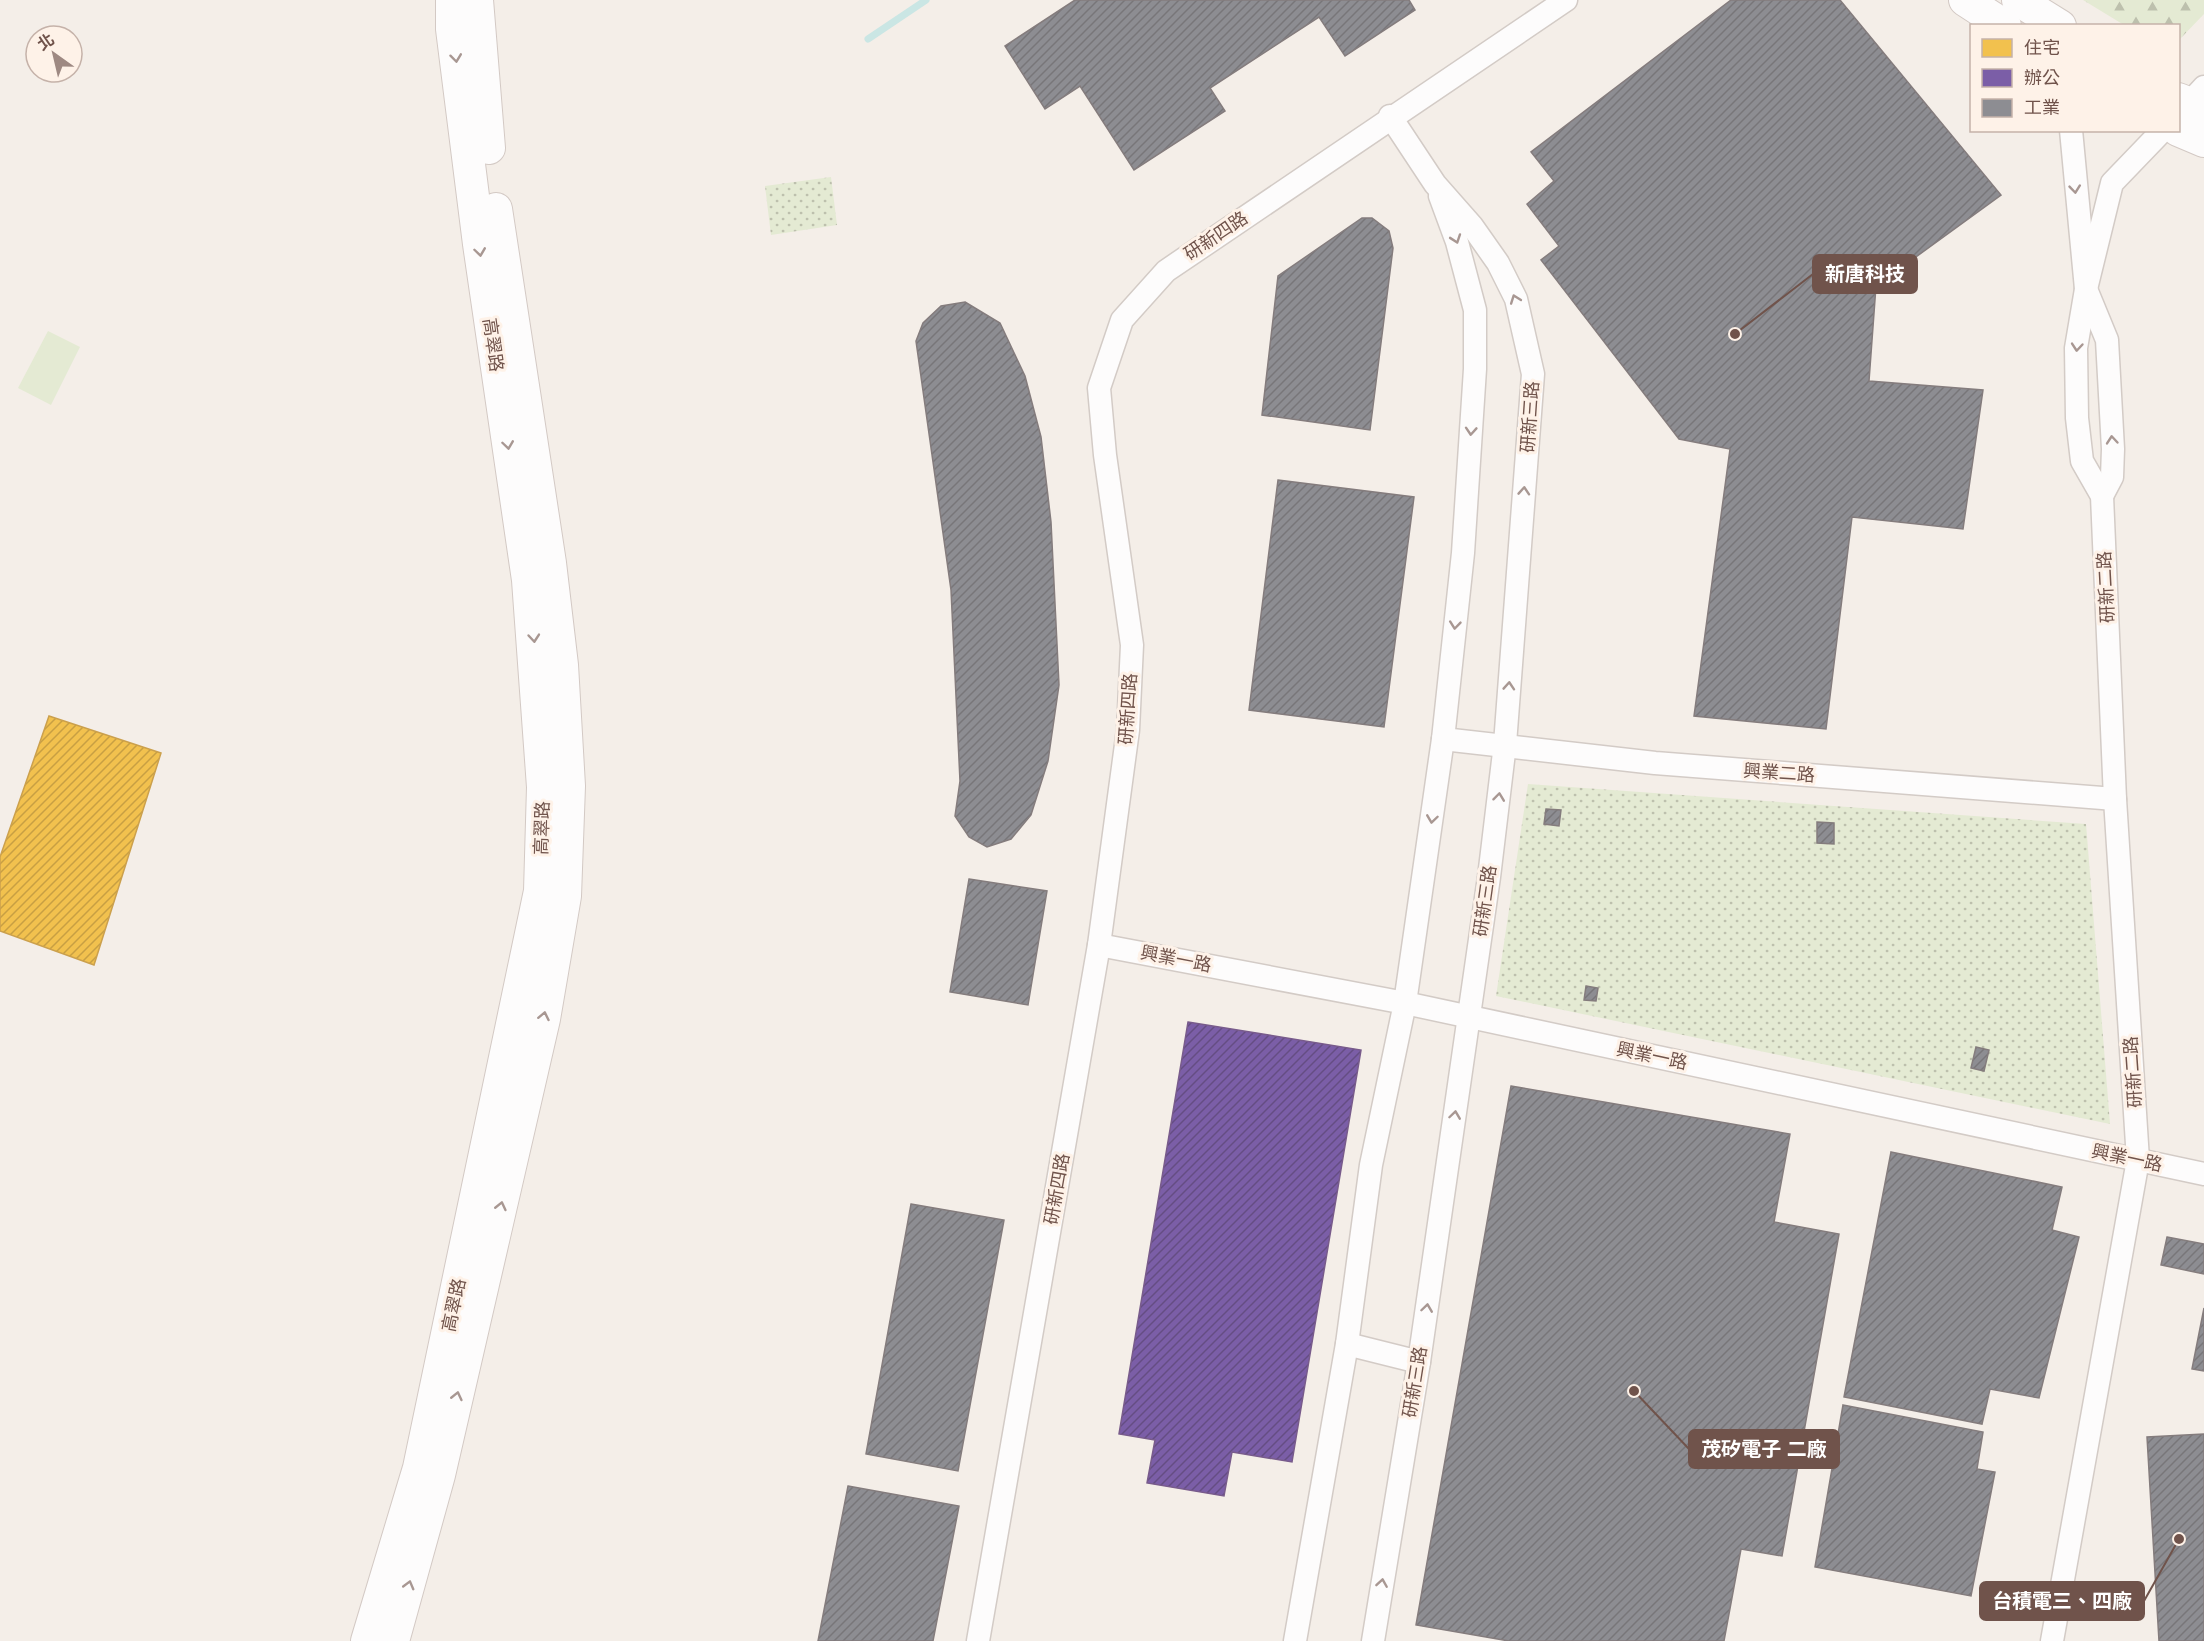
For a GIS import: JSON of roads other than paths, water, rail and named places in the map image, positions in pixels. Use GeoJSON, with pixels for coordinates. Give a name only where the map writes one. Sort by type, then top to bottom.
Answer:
{"type":"FeatureCollection","features":[{"type":"Feature","properties":{"kind":"street","name":"高翠路"},"geometry":{"type":"LineString","coordinates":[[367,1641],[419,1468],[540,891],[543,787],[533,630],[477,234],[452,29],[452,0]]}},
{"type":"Feature","properties":{"kind":"street","name":"高翠路"},"geometry":{"type":"LineString","coordinates":[[393,1641],[439,1475],[544,1019],[565,896],[569,786],[562,664],[550,563],[500,239],[483,94],[477,0]]}},
{"type":"Feature","properties":{"kind":"street","name":"研新四路"},"geometry":{"type":"LineString","coordinates":[[980,1641],[1099,945],[1128,730],[1132,645],[1105,455],[1099,388],[1122,320],[1166,271],[1390,116],[1566,0]]}},
{"type":"Feature","properties":{"kind":"street"},"geometry":{"type":"LineString","coordinates":[[1965,0],[2002,24]]}},
{"type":"Feature","properties":{"kind":"street"},"geometry":{"type":"LineString","coordinates":[[2018,0],[2057,24]]}},
{"type":"Feature","properties":{"kind":"street"},"geometry":{"type":"LineString","coordinates":[[2188,107],[2204,141]]}},
{"type":"Feature","properties":{"kind":"street","name":"研新三路"},"geometry":{"type":"LineString","coordinates":[[1373,1641],[1419,1362],[1469,1016],[1505,744],[1533,374],[1516,298],[1498,263],[1472,226],[1435,184],[1390,116]]}},
{"type":"Feature","properties":{"kind":"street","name":"研新二路"},"geometry":{"type":"LineString","coordinates":[[2071,132],[2086,289],[2107,340],[2113,449],[2112,477],[2102,496]]}},
{"type":"Feature","properties":{"kind":"street","name":"研新二路"},"geometry":{"type":"LineString","coordinates":[[2052,1641],[2138,1160],[2115,799],[2102,496],[2082,461],[2077,418],[2076,348],[2086,289],[2112,183],[2161,132]]}},
{"type":"Feature","properties":{"kind":"street","name":"研新三路"},"geometry":{"type":"LineString","coordinates":[[1295,1641],[1347,1344],[1371,1165],[1405,1003],[1443,739],[1463,553],[1475,369],[1475,309],[1457,242],[1435,184]]}},
{"type":"Feature","properties":{"kind":"street","name":"興業二路"},"geometry":{"type":"LineString","coordinates":[[1443,739],[1505,744],[1655,763],[2115,799]]}},
{"type":"Feature","properties":{"kind":"street","name":"興業一路"},"geometry":{"type":"LineString","coordinates":[[1099,945],[1469,1016],[2204,1174]]}},
{"type":"Feature","properties":{"kind":"street"},"geometry":{"type":"LineString","coordinates":[[1347,1344],[1419,1362]]}},
{"type":"Feature","properties":{"kind":"waterway"},"geometry":{"type":"LineString","coordinates":[[868,39],[926,0]]}},
{"type":"Feature","properties":{"kind":"place","name":"新唐科技"},"geometry":{"type":"Point","coordinates":[1735,334]}},
{"type":"Feature","properties":{"kind":"place","name":"茂矽電子 二廠"},"geometry":{"type":"Point","coordinates":[1634,1391]}},
{"type":"Feature","properties":{"kind":"place","name":"台積電三、四廠"},"geometry":{"type":"Point","coordinates":[2179,1539]}}]}
